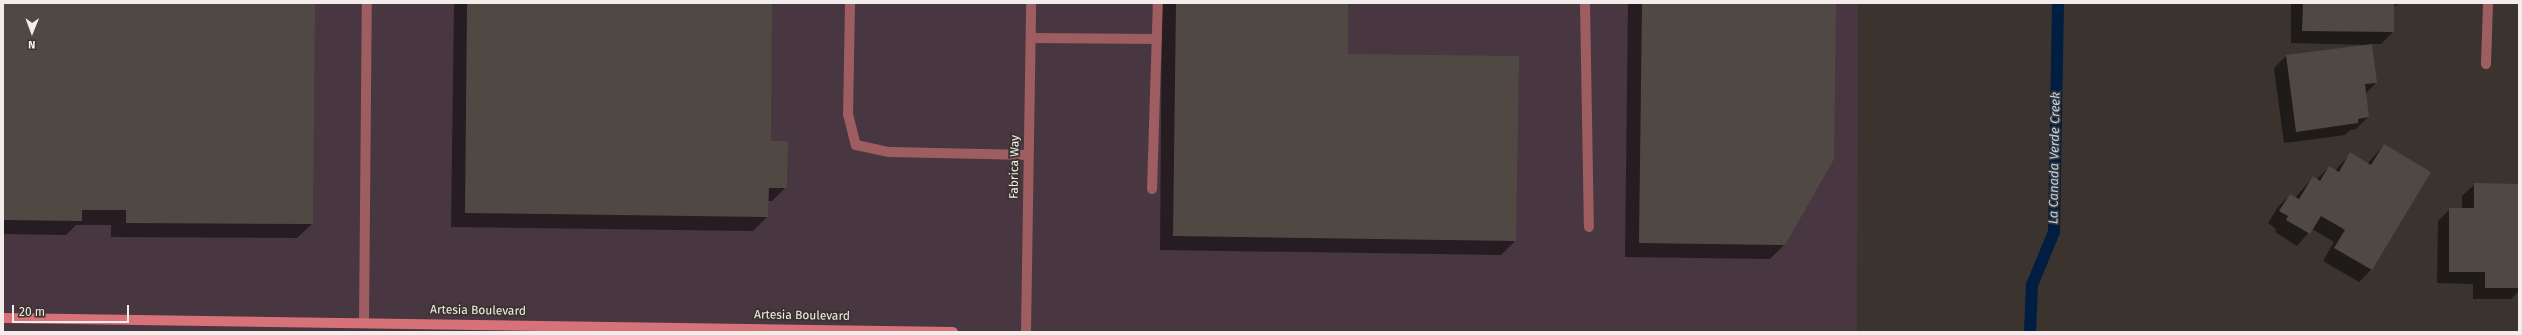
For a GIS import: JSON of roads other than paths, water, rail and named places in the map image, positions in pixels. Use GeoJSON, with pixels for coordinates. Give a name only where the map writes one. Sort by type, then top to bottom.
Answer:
{"type":"FeatureCollection","features":[{"type":"Feature","properties":{"kind":"main road","name":"Artesia Boulevard"},"geometry":{"type":"LineString","coordinates":[[3,318],[953,332]]}},
{"type":"Feature","properties":{"kind":"street"},"geometry":{"type":"LineString","coordinates":[[364,323],[366,3]]}},
{"type":"Feature","properties":{"kind":"street"},"geometry":{"type":"LineString","coordinates":[[850,3],[848,114],[856,145],[890,152],[1028,155]]}},
{"type":"Feature","properties":{"kind":"street","name":"Fabrica Way"},"geometry":{"type":"LineString","coordinates":[[1026,332],[1031,3]]}},
{"type":"Feature","properties":{"kind":"street"},"geometry":{"type":"LineString","coordinates":[[1152,189],[1158,3]]}},
{"type":"Feature","properties":{"kind":"street"},"geometry":{"type":"LineString","coordinates":[[1585,3],[1589,227]]}},
{"type":"Feature","properties":{"kind":"street"},"geometry":{"type":"LineString","coordinates":[[2486,64],[2488,3]]}},
{"type":"Feature","properties":{"kind":"street"},"geometry":{"type":"LineString","coordinates":[[1031,38],[1157,39]]}},
{"type":"Feature","properties":{"kind":"waterway","name":"La Canada Verde Creek"},"geometry":{"type":"LineString","coordinates":[[2030,332],[2032,285],[2054,232],[2058,3]]}}]}
